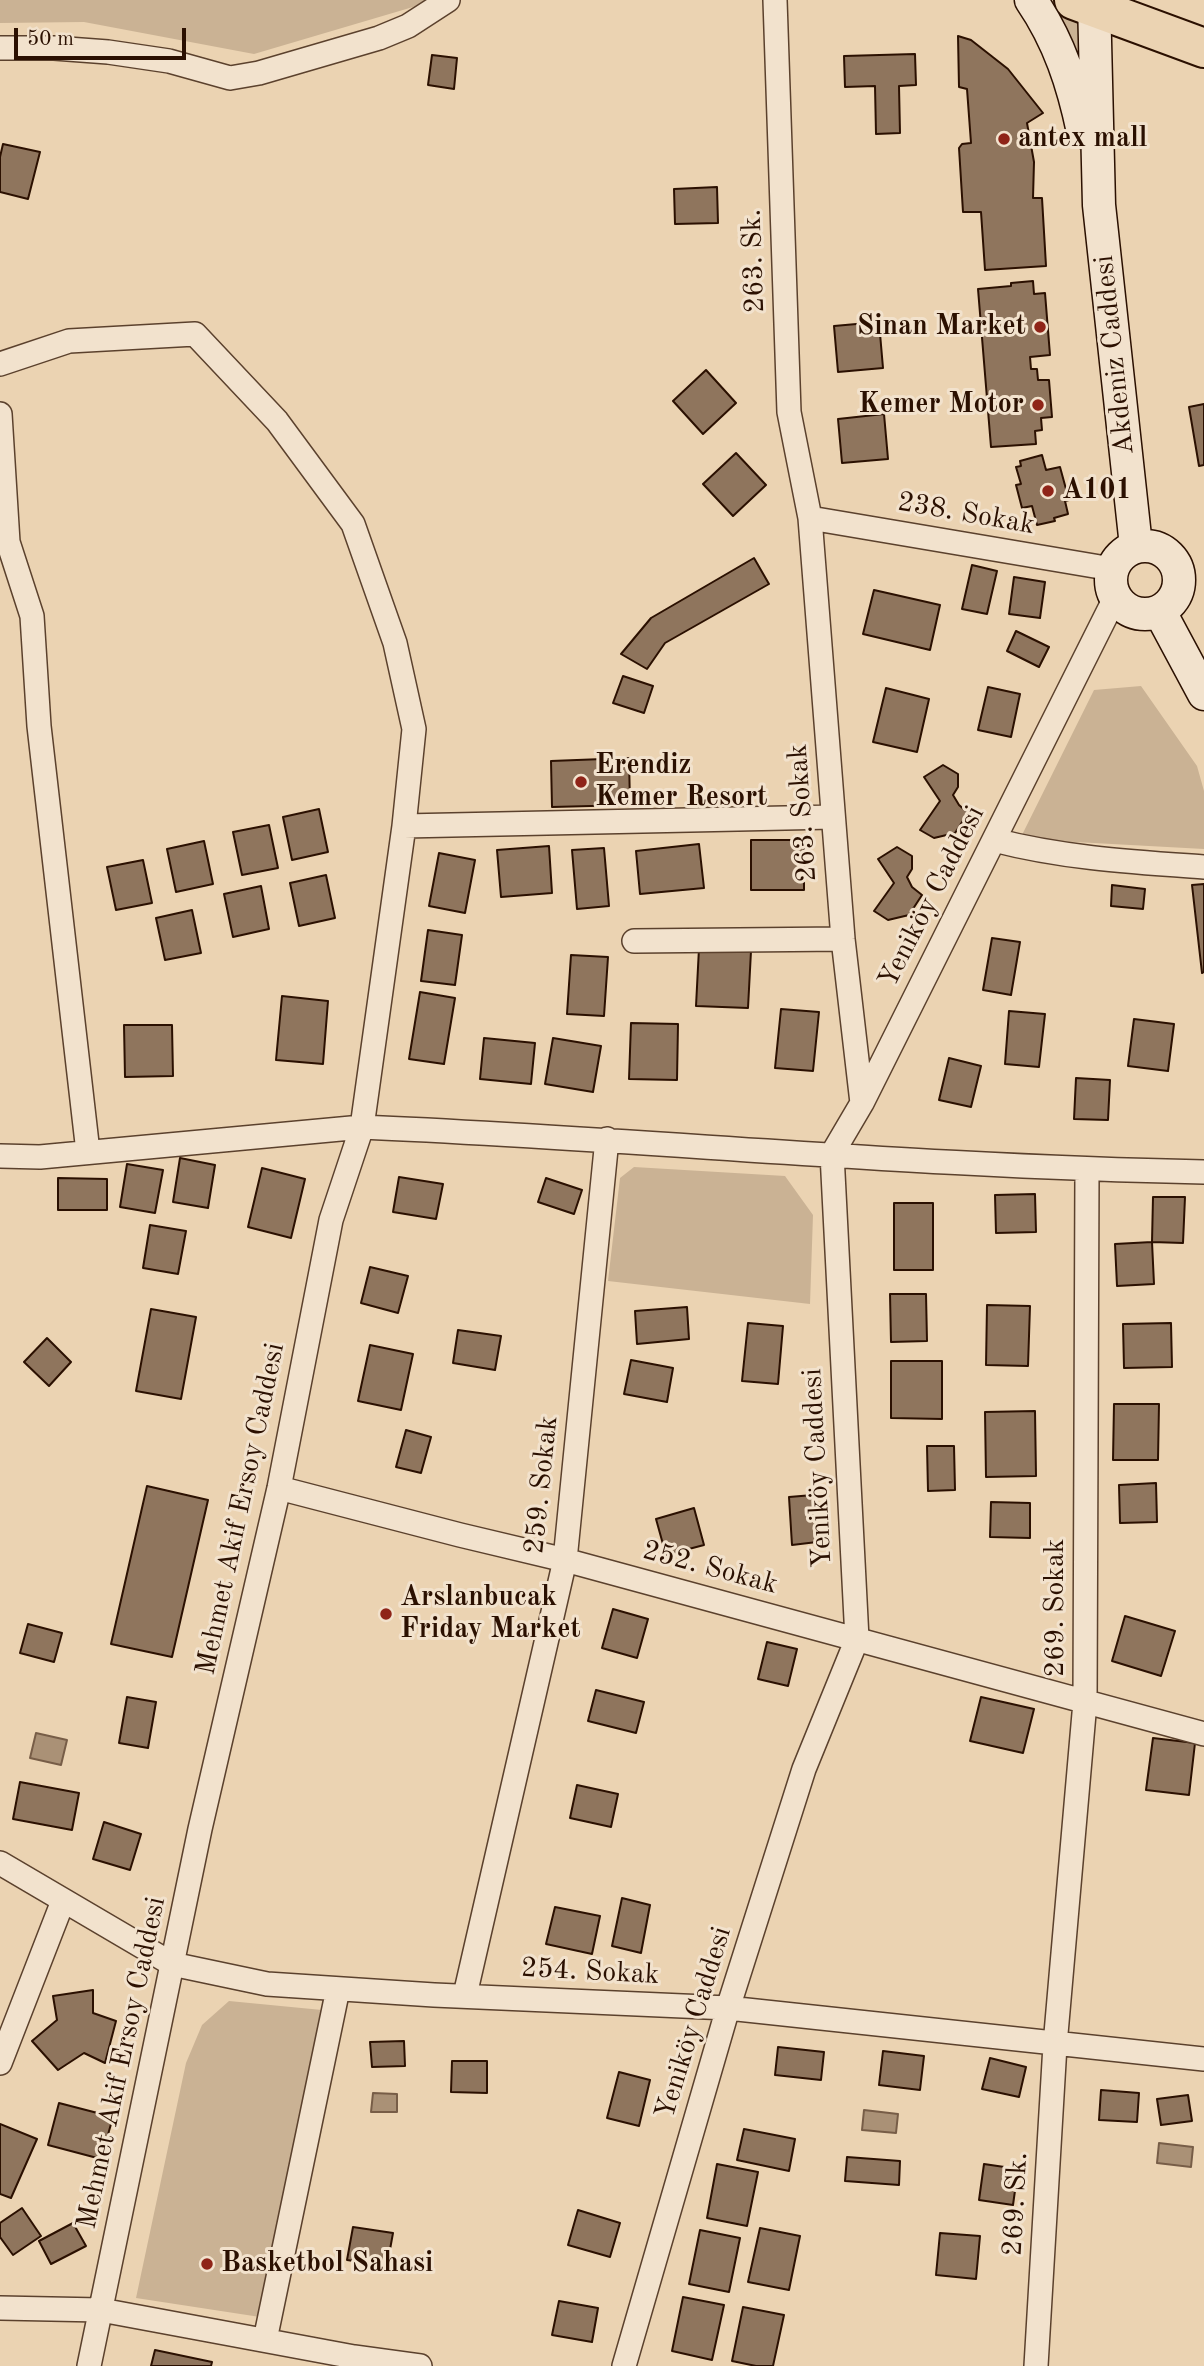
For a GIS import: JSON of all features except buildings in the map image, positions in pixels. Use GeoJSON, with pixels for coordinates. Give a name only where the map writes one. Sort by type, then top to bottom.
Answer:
{"type":"FeatureCollection","features":[{"type":"Feature","properties":{"kind":"highway"},"geometry":{"type":"LineString","coordinates":[[1087,3],[1204,48]]}},
{"type":"Feature","properties":{"kind":"street"},"geometry":{"type":"LineString","coordinates":[[0,48],[108,52],[169,61],[230,78],[259,73],[379,38],[408,26],[448,0]]}},
{"type":"Feature","properties":{"kind":"street","name":"263. Sk."},"geometry":{"type":"LineString","coordinates":[[775,0],[789,412],[810,518]]}},
{"type":"Feature","properties":{"kind":"street","name":"Akdeniz Caddesi"},"geometry":{"type":"LineString","coordinates":[[1031,0],[1048,24],[1067,70],[1099,205]]}},
{"type":"Feature","properties":{"kind":"street","name":"Akdeniz Caddesi"},"geometry":{"type":"LineString","coordinates":[[1087,3],[1099,205],[1136,546]]}},
{"type":"Feature","properties":{"kind":"street","name":"Mehmet Akif Ersoy Caddesi"},"geometry":{"type":"LineString","coordinates":[[0,364],[69,341],[195,334],[277,421],[354,524],[395,643],[414,729],[404,827],[362,1128],[331,1220],[279,1488],[200,1829],[89,2366]]}},
{"type":"Feature","properties":{"kind":"street"},"geometry":{"type":"LineString","coordinates":[[0,414],[8,542],[32,616],[39,726],[88,1152]]}},
{"type":"Feature","properties":{"kind":"street","name":"238. Sokak"},"geometry":{"type":"LineString","coordinates":[[810,518],[1113,584]]}},
{"type":"Feature","properties":{"kind":"street","name":"263. Sokak"},"geometry":{"type":"LineString","coordinates":[[810,518],[843,939],[862,1103]]}},
{"type":"Feature","properties":{"kind":"street"},"geometry":{"type":"LineString","coordinates":[[1136,546],[1153,546],[1168,554],[1177,568],[1179,585],[1173,601],[1160,612],[1143,615],[1127,610],[1113,584],[1117,559],[1136,546]]}},
{"type":"Feature","properties":{"kind":"street","name":"Yeniköy Caddesi"},"geometry":{"type":"LineString","coordinates":[[624,2366],[728,2008],[804,1769],[856,1639],[832,1154],[862,1103],[994,840],[1113,584]]}},
{"type":"Feature","properties":{"kind":"street"},"geometry":{"type":"LineString","coordinates":[[1160,612],[1204,694]]}},
{"type":"Feature","properties":{"kind":"street"},"geometry":{"type":"LineString","coordinates":[[404,827],[833,817]]}},
{"type":"Feature","properties":{"kind":"street"},"geometry":{"type":"LineString","coordinates":[[994,840],[1028,849],[1093,859],[1204,867]]}},
{"type":"Feature","properties":{"kind":"street"},"geometry":{"type":"LineString","coordinates":[[634,941],[843,939]]}},
{"type":"Feature","properties":{"kind":"street"},"geometry":{"type":"LineString","coordinates":[[0,1156],[40,1157],[362,1128],[607,1139],[1087,1170],[1204,1172]]}},
{"type":"Feature","properties":{"kind":"street","name":"259. Sokak"},"geometry":{"type":"LineString","coordinates":[[465,1995],[565,1560],[607,1139]]}},
{"type":"Feature","properties":{"kind":"street","name":"269. Sokak"},"geometry":{"type":"LineString","coordinates":[[1055,2045],[1085,1702],[1087,1170]]}},
{"type":"Feature","properties":{"kind":"street","name":"252. Sokak"},"geometry":{"type":"LineString","coordinates":[[279,1488],[565,1560],[1204,1734]]}},
{"type":"Feature","properties":{"kind":"street","name":"254. Sokak"},"geometry":{"type":"LineString","coordinates":[[0,1863],[172,1964],[267,1984],[728,2008],[1204,2059]]}},
{"type":"Feature","properties":{"kind":"street"},"geometry":{"type":"LineString","coordinates":[[0,2063],[62,1901]]}},
{"type":"Feature","properties":{"kind":"street"},"geometry":{"type":"LineString","coordinates":[[265,2340],[338,1989]]}},
{"type":"Feature","properties":{"kind":"street","name":"269. Sk."},"geometry":{"type":"LineString","coordinates":[[1036,2366],[1055,2045]]}},
{"type":"Feature","properties":{"kind":"street"},"geometry":{"type":"LineString","coordinates":[[0,2308],[101,2310],[265,2340],[352,2361],[420,2366]]}},
{"type":"Feature","properties":{"kind":"shaded area"},"geometry":{"type":"Polygon","coordinates":[[[0,0],[426,0],[413,7],[254,54],[84,22],[0,23],[0,0]]]}},
{"type":"Feature","properties":{"kind":"shaded area"},"geometry":{"type":"Polygon","coordinates":[[[1047,9],[1060,15],[1087,19],[1083,74],[1047,9]]]}},
{"type":"Feature","properties":{"kind":"shaded area"},"geometry":{"type":"Polygon","coordinates":[[[1141,686],[1197,766],[1204,791],[1204,849],[1020,839],[1094,690],[1141,686]]]}},
{"type":"Feature","properties":{"kind":"shaded area"},"geometry":{"type":"Polygon","coordinates":[[[634,1167],[785,1176],[813,1215],[810,1304],[608,1281],[620,1178],[634,1167]]]}},
{"type":"Feature","properties":{"kind":"shaded area"},"geometry":{"type":"Polygon","coordinates":[[[36,1733],[67,1740],[61,1765],[30,1758],[36,1733]]]}},
{"type":"Feature","properties":{"kind":"shaded area"},"geometry":{"type":"Polygon","coordinates":[[[229,2001],[322,2010],[260,2317],[136,2298],[186,2063],[202,2025],[229,2001]]]}},
{"type":"Feature","properties":{"kind":"shaded area"},"geometry":{"type":"Polygon","coordinates":[[[373,2093],[397,2094],[397,2112],[371,2112],[373,2093]]]}},
{"type":"Feature","properties":{"kind":"shaded area"},"geometry":{"type":"Polygon","coordinates":[[[864,2110],[898,2114],[896,2133],[862,2130],[864,2110]]]}},
{"type":"Feature","properties":{"kind":"shaded area"},"geometry":{"type":"Polygon","coordinates":[[[1159,2143],[1193,2147],[1191,2167],[1157,2163],[1159,2143]]]}},
{"type":"Feature","properties":{"kind":"place","name":"antex mall"},"geometry":{"type":"Point","coordinates":[1004,139]}},
{"type":"Feature","properties":{"kind":"place","name":"Sinan Market"},"geometry":{"type":"Point","coordinates":[1040,327]}},
{"type":"Feature","properties":{"kind":"place","name":"Kemer Motor"},"geometry":{"type":"Point","coordinates":[1038,405]}},
{"type":"Feature","properties":{"kind":"place","name":"A101"},"geometry":{"type":"Point","coordinates":[1048,491]}},
{"type":"Feature","properties":{"kind":"place","name":"Erendiz Kemer Resort"},"geometry":{"type":"Point","coordinates":[581,782]}},
{"type":"Feature","properties":{"kind":"place","name":"Arslanbucak Friday Market"},"geometry":{"type":"Point","coordinates":[386,1614]}},
{"type":"Feature","properties":{"kind":"place","name":"Basketbol Sahasi"},"geometry":{"type":"Point","coordinates":[207,2264]}}]}
